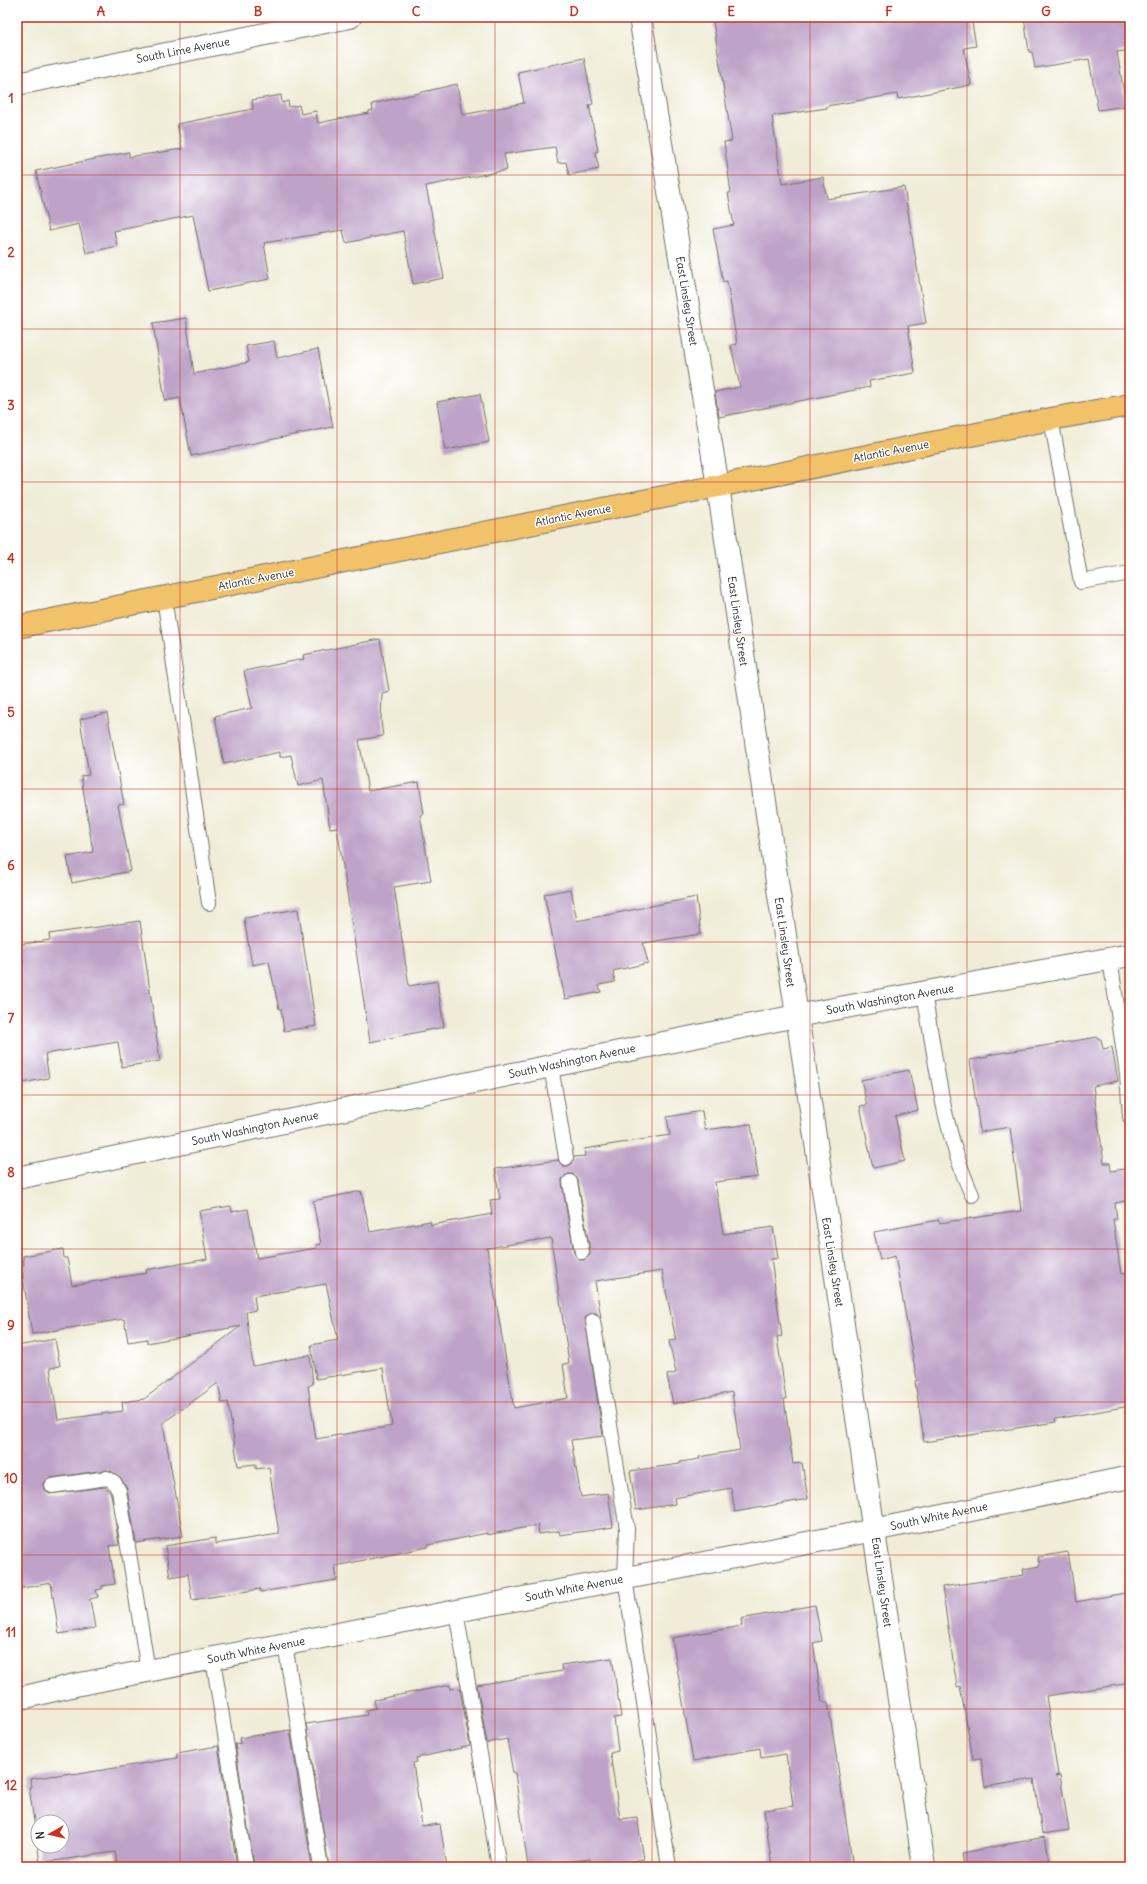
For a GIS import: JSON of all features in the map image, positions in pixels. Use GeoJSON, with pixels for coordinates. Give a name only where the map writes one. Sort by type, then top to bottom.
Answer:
{"type":"FeatureCollection","features":[{"type":"Feature","properties":{"kind":"main road","name":"Atlantic Avenue"},"geometry":{"type":"LineString","coordinates":[[17,627],[1051,419],[1130,405]]}},
{"type":"Feature","properties":{"kind":"street","name":"South Lime Avenue"},"geometry":{"type":"LineString","coordinates":[[17,84],[350,17]]}},
{"type":"Feature","properties":{"kind":"street","name":"East Linsley Street"},"geometry":{"type":"LineString","coordinates":[[640,17],[718,486],[924,1867]]}},
{"type":"Feature","properties":{"kind":"street","name":"South Washington Avenue"},"geometry":{"type":"LineString","coordinates":[[17,1178],[796,1016],[1120,957]]}},
{"type":"Feature","properties":{"kind":"street","name":"South White Avenue"},"geometry":{"type":"LineString","coordinates":[[17,1699],[284,1644],[874,1530],[1130,1477]]}},
{"type":"Feature","properties":{"kind":"lane"},"geometry":{"type":"LineString","coordinates":[[1051,419],[1081,582],[1130,573]]}},
{"type":"Feature","properties":{"kind":"lane"},"geometry":{"type":"LineString","coordinates":[[164,597],[209,903]]}},
{"type":"Feature","properties":{"kind":"lane"},"geometry":{"type":"LineString","coordinates":[[1120,957],[1130,1117]]}},
{"type":"Feature","properties":{"kind":"lane"},"geometry":{"type":"LineString","coordinates":[[924,993],[944,1111],[959,1166],[972,1195]]}},
{"type":"Feature","properties":{"kind":"lane"},"geometry":{"type":"LineString","coordinates":[[551,1066],[566,1158]]}},
{"type":"Feature","properties":{"kind":"lane"},"geometry":{"type":"LineString","coordinates":[[570,1182],[582,1252]]}},
{"type":"Feature","properties":{"kind":"lane"},"geometry":{"type":"LineString","coordinates":[[593,1321],[627,1529],[625,1578],[669,1867]]}},
{"type":"Feature","properties":{"kind":"lane"},"geometry":{"type":"LineString","coordinates":[[52,1486],[107,1478],[114,1482],[120,1491],[148,1671]]}},
{"type":"Feature","properties":{"kind":"lane"},"geometry":{"type":"LineString","coordinates":[[456,1611],[499,1867]]}},
{"type":"Feature","properties":{"kind":"lane"},"geometry":{"type":"LineString","coordinates":[[284,1644],[321,1867]]}},
{"type":"Feature","properties":{"kind":"lane"},"geometry":{"type":"LineString","coordinates":[[212,1659],[246,1867]]}},
{"type":"Feature","properties":{"kind":"building"},"geometry":{"type":"Polygon","coordinates":[[[744,17],[971,17],[976,46],[964,48],[971,85],[898,99],[897,94],[827,106],[827,108],[772,116],[782,184],[823,177],[827,199],[904,187],[926,323],[908,326],[915,373],[869,381],[870,387],[719,417],[715,392],[740,387],[731,345],[737,344],[727,281],[723,282],[713,229],[734,225],[728,193],[731,193],[724,142],[732,141],[713,21],[744,17]]]}},
{"type":"Feature","properties":{"kind":"building"},"geometry":{"type":"Polygon","coordinates":[[[1024,17],[1130,17],[1130,50],[1117,52],[1126,106],[1098,110],[1089,59],[1035,68],[1032,52],[1029,52],[1024,17]]]}},
{"type":"Feature","properties":{"kind":"building"},"geometry":{"type":"Polygon","coordinates":[[[584,58],[593,104],[589,105],[598,151],[595,152],[599,169],[569,175],[566,162],[558,163],[555,147],[504,154],[507,170],[426,186],[444,278],[413,284],[403,231],[346,243],[343,230],[264,243],[270,279],[208,291],[193,215],[114,231],[117,246],[86,253],[79,224],[49,231],[36,171],[129,152],[129,157],[182,149],[177,124],[253,109],[252,100],[281,95],[282,103],[288,101],[289,107],[299,105],[301,114],[316,111],[318,123],[369,113],[369,111],[373,110],[372,104],[457,84],[462,115],[524,103],[518,72],[584,58]]]}},
{"type":"Feature","properties":{"kind":"building"},"geometry":{"type":"Polygon","coordinates":[[[186,318],[194,374],[249,362],[246,346],[274,341],[277,358],[318,349],[333,427],[191,456],[180,398],[165,401],[153,323],[186,318]]]}},
{"type":"Feature","properties":{"kind":"building"},"geometry":{"type":"Polygon","coordinates":[[[480,394],[489,442],[445,450],[437,402],[480,394]]]}},
{"type":"Feature","properties":{"kind":"building"},"geometry":{"type":"Polygon","coordinates":[[[380,639],[389,691],[382,693],[381,721],[383,736],[359,740],[368,791],[419,782],[424,814],[420,815],[431,881],[394,887],[409,986],[437,981],[444,1027],[370,1042],[337,827],[330,828],[323,780],[298,786],[291,755],[280,757],[280,752],[224,764],[215,716],[252,708],[244,671],[304,659],[303,655],[380,639]]]}},
{"type":"Feature","properties":{"kind":"building"},"geometry":{"type":"Polygon","coordinates":[[[107,713],[124,804],[118,805],[131,871],[72,883],[67,857],[93,852],[81,776],[89,775],[80,719],[107,713]]]}},
{"type":"Feature","properties":{"kind":"building"},"geometry":{"type":"Polygon","coordinates":[[[571,889],[577,921],[696,897],[701,934],[643,943],[648,963],[613,971],[615,982],[599,985],[601,992],[565,999],[544,894],[571,889]]]}},
{"type":"Feature","properties":{"kind":"building"},"geometry":{"type":"Polygon","coordinates":[[[298,909],[316,1026],[284,1031],[281,1009],[279,1009],[269,962],[252,965],[244,918],[298,909]]]}},
{"type":"Feature","properties":{"kind":"building"},"geometry":{"type":"Polygon","coordinates":[[[140,921],[160,1061],[122,1067],[118,1042],[45,1054],[49,1078],[17,1084],[17,945],[50,940],[49,934],[140,921]]]}},
{"type":"Feature","properties":{"kind":"building"},"geometry":{"type":"Polygon","coordinates":[[[1098,1037],[1098,1039],[1101,1039],[1103,1049],[1112,1047],[1118,1081],[1093,1086],[1104,1163],[1110,1163],[1111,1171],[1130,1168],[1130,1200],[1115,1203],[1117,1219],[1113,1219],[1121,1274],[1130,1272],[1130,1406],[1055,1419],[1056,1422],[924,1442],[915,1381],[917,1380],[895,1256],[880,1260],[874,1232],[939,1220],[939,1223],[1021,1211],[1010,1127],[980,1132],[970,1060],[988,1057],[988,1055],[1098,1037]]]}},
{"type":"Feature","properties":{"kind":"building"},"geometry":{"type":"Polygon","coordinates":[[[909,1070],[918,1110],[895,1116],[905,1161],[873,1168],[860,1106],[867,1105],[861,1080],[909,1070]]]}},
{"type":"Feature","properties":{"kind":"building"},"geometry":{"type":"Polygon","coordinates":[[[702,1111],[705,1130],[751,1124],[758,1177],[715,1182],[723,1234],[773,1227],[778,1258],[771,1259],[782,1336],[777,1337],[786,1399],[784,1399],[793,1464],[802,1463],[808,1499],[735,1512],[731,1488],[674,1498],[675,1504],[636,1510],[630,1471],[680,1464],[680,1462],[700,1459],[699,1457],[740,1450],[732,1392],[673,1404],[667,1375],[676,1373],[669,1341],[676,1340],[662,1271],[595,1281],[601,1318],[596,1313],[592,1313],[585,1318],[603,1436],[571,1440],[581,1497],[608,1493],[613,1527],[560,1535],[559,1531],[539,1534],[538,1525],[487,1535],[487,1533],[335,1566],[337,1580],[260,1592],[260,1589],[192,1600],[188,1574],[170,1577],[165,1546],[215,1538],[215,1544],[279,1534],[269,1467],[256,1469],[256,1464],[238,1466],[228,1402],[222,1403],[218,1383],[163,1423],[183,1536],[136,1543],[127,1489],[121,1478],[111,1471],[106,1470],[51,1478],[44,1483],[44,1488],[49,1494],[105,1487],[111,1494],[119,1545],[109,1546],[115,1584],[102,1586],[102,1589],[96,1590],[98,1597],[90,1599],[95,1628],[59,1634],[51,1583],[17,1589],[17,1346],[55,1339],[60,1366],[50,1368],[58,1420],[123,1411],[122,1402],[144,1399],[241,1326],[147,1343],[147,1339],[128,1342],[124,1319],[32,1334],[21,1265],[24,1265],[23,1256],[63,1249],[64,1258],[67,1258],[72,1285],[147,1273],[146,1270],[207,1259],[199,1211],[231,1206],[232,1212],[248,1209],[257,1258],[317,1248],[316,1245],[321,1244],[313,1201],[361,1191],[370,1232],[430,1221],[431,1225],[492,1214],[490,1200],[500,1199],[495,1169],[558,1160],[563,1166],[568,1166],[572,1164],[574,1157],[585,1156],[584,1149],[670,1135],[667,1117],[702,1111]],[[568,1174],[562,1179],[562,1183],[574,1253],[579,1260],[584,1260],[590,1255],[590,1251],[578,1181],[573,1174],[568,1174]],[[551,1238],[487,1248],[514,1408],[568,1398],[563,1364],[569,1363],[551,1238]],[[326,1284],[254,1296],[256,1310],[246,1312],[253,1366],[310,1355],[313,1384],[308,1386],[316,1439],[392,1426],[383,1368],[316,1379],[311,1345],[338,1340],[326,1284]]]}},
{"type":"Feature","properties":{"kind":"building"},"geometry":{"type":"Polygon","coordinates":[[[1068,1552],[1076,1602],[1130,1592],[1130,1683],[1046,1696],[1058,1775],[1055,1776],[1060,1775],[1069,1830],[1042,1834],[1034,1779],[985,1787],[981,1758],[973,1759],[960,1686],[957,1687],[942,1587],[1024,1575],[1023,1569],[1040,1566],[1038,1557],[1068,1552]]]}},
{"type":"Feature","properties":{"kind":"building"},"geometry":{"type":"Polygon","coordinates":[[[815,1605],[822,1641],[813,1643],[822,1702],[828,1702],[853,1867],[772,1867],[764,1810],[793,1806],[786,1754],[761,1758],[760,1748],[693,1761],[672,1638],[742,1626],[741,1619],[815,1605]]]}},
{"type":"Feature","properties":{"kind":"building"},"geometry":{"type":"Polygon","coordinates":[[[612,1658],[621,1717],[614,1718],[618,1751],[610,1753],[620,1819],[637,1817],[644,1859],[595,1867],[591,1867],[590,1859],[528,1867],[515,1773],[513,1773],[507,1739],[487,1743],[477,1685],[562,1671],[561,1665],[612,1658]]]}},
{"type":"Feature","properties":{"kind":"building"},"geometry":{"type":"Polygon","coordinates":[[[450,1685],[451,1689],[460,1688],[470,1746],[416,1758],[417,1762],[413,1763],[422,1826],[440,1824],[447,1867],[329,1867],[306,1724],[367,1715],[366,1710],[376,1708],[374,1700],[450,1685]]]}},
{"type":"Feature","properties":{"kind":"building"},"geometry":{"type":"Polygon","coordinates":[[[290,1730],[312,1867],[254,1867],[235,1744],[241,1743],[240,1738],[290,1730]]]}},
{"type":"Feature","properties":{"kind":"building"},"geometry":{"type":"Polygon","coordinates":[[[218,1746],[237,1867],[118,1867],[115,1852],[40,1863],[39,1854],[70,1854],[70,1814],[33,1814],[29,1787],[31,1787],[30,1779],[71,1773],[72,1775],[177,1758],[177,1753],[218,1746]]]}},
{"type":"Feature","properties":{"kind":"building"},"geometry":{"type":"Polygon","coordinates":[[[1045,1837],[1051,1867],[964,1867],[962,1853],[1045,1837]]]}}]}
